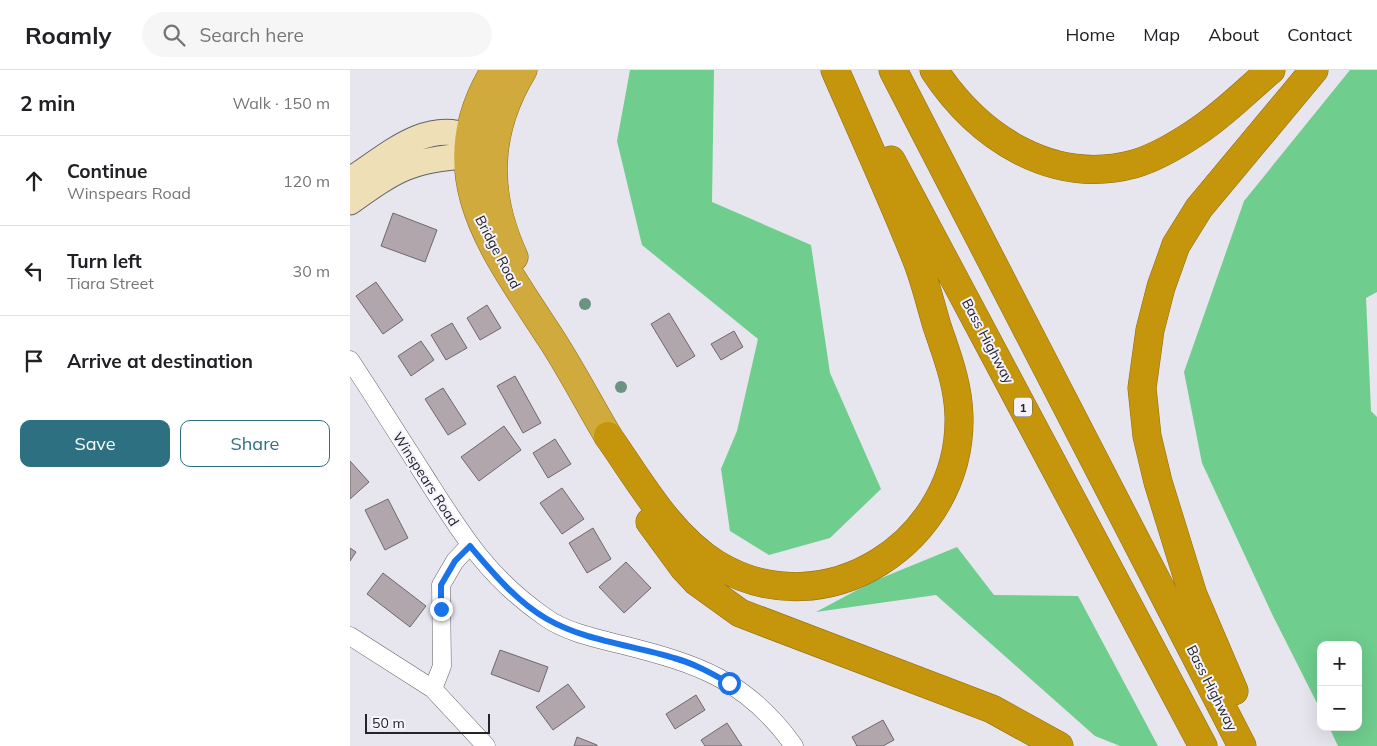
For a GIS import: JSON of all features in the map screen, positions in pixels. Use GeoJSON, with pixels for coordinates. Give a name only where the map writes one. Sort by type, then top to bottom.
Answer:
{"type":"FeatureCollection","features":[{"type":"Feature","properties":{"kind":"highway"},"geometry":{"type":"LineString","coordinates":[[476,148],[474,113],[495,70]]}},
{"type":"Feature","properties":{"kind":"highway"},"geometry":{"type":"LineString","coordinates":[[476,148],[509,97],[523,70]]}},
{"type":"Feature","properties":{"kind":"highway"},"geometry":{"type":"LineString","coordinates":[[608,436],[670,524],[684,538],[715,564],[764,583],[782,586],[817,585],[861,573],[896,551],[914,535],[940,499],[954,458],[958,437],[959,416],[952,368],[917,259],[835,70]]}},
{"type":"Feature","properties":{"kind":"highway","name":"Bass Highway"},"geometry":{"type":"LineString","coordinates":[[841,70],[934,238],[1203,746]]}},
{"type":"Feature","properties":{"kind":"highway","name":"Bass Highway"},"geometry":{"type":"LineString","coordinates":[[893,70],[1242,746]]}},
{"type":"Feature","properties":{"kind":"highway"},"geometry":{"type":"LineString","coordinates":[[934,70],[973,117],[999,140],[1031,156],[1066,167],[1097,169],[1134,164],[1197,132],[1271,70]]}},
{"type":"Feature","properties":{"kind":"highway"},"geometry":{"type":"LineString","coordinates":[[1261,746],[1220,660],[1194,594],[1158,482],[1147,436],[1142,388],[1150,330],[1161,287],[1176,245],[1199,208],[1314,70]]}},
{"type":"Feature","properties":{"kind":"highway","name":"Bridge Road"},"geometry":{"type":"LineString","coordinates":[[476,148],[493,179],[502,222],[511,251],[551,339],[608,436]]}},
{"type":"Feature","properties":{"kind":"highway"},"geometry":{"type":"LineString","coordinates":[[608,436],[640,506],[654,529],[683,567],[723,602],[740,613],[992,709],[1059,746]]}},
{"type":"Feature","properties":{"kind":"main road"},"geometry":{"type":"LineString","coordinates":[[350,180],[397,148],[419,138],[453,132],[476,148]]}},
{"type":"Feature","properties":{"kind":"main road"},"geometry":{"type":"LineString","coordinates":[[350,202],[385,178],[410,164],[476,148]]}},
{"type":"Feature","properties":{"kind":"street","name":"Winspears Road"},"geometry":{"type":"LineString","coordinates":[[350,360],[470,546],[513,592],[547,619],[593,638],[674,658],[704,669],[753,700],[782,729],[794,746]]}},
{"type":"Feature","properties":{"kind":"street"},"geometry":{"type":"LineString","coordinates":[[433,689],[442,666],[441,585],[455,561],[470,546]]}},
{"type":"Feature","properties":{"kind":"street"},"geometry":{"type":"LineString","coordinates":[[350,636],[433,689],[486,746]]}},
{"type":"Feature","properties":{"kind":"green space"},"geometry":{"type":"Polygon","coordinates":[[[630,70],[714,70],[712,202],[811,245],[830,373],[881,489],[830,538],[769,555],[730,531],[721,469],[737,431],[758,339],[642,245],[617,141],[630,70]]]}},
{"type":"Feature","properties":{"kind":"green space"},"geometry":{"type":"Polygon","coordinates":[[[1350,70],[1377,70],[1377,292],[1366,298],[1371,411],[1377,417],[1377,746],[1338,746],[1331,731],[1362,731],[1362,641],[1317,641],[1317,703],[1272,614],[1202,463],[1184,372],[1244,201],[1350,70]]]}},
{"type":"Feature","properties":{"kind":"green space"},"geometry":{"type":"Polygon","coordinates":[[[957,547],[994,595],[1078,596],[1158,746],[1120,746],[1095,736],[936,595],[816,612],[874,581],[957,547]]]}},
{"type":"Feature","properties":{"kind":"building"},"geometry":{"type":"Polygon","coordinates":[[[393,213],[437,230],[425,262],[381,246],[393,213]]]}},
{"type":"Feature","properties":{"kind":"building"},"geometry":{"type":"Polygon","coordinates":[[[376,282],[403,320],[383,334],[356,296],[376,282]]]}},
{"type":"Feature","properties":{"kind":"building"},"geometry":{"type":"Polygon","coordinates":[[[487,305],[501,328],[480,340],[467,318],[487,305]]]}},
{"type":"Feature","properties":{"kind":"building"},"geometry":{"type":"Polygon","coordinates":[[[669,313],[695,356],[677,367],[651,324],[669,313]]]}},
{"type":"Feature","properties":{"kind":"building"},"geometry":{"type":"Polygon","coordinates":[[[452,323],[467,348],[446,360],[431,335],[452,323]]]}},
{"type":"Feature","properties":{"kind":"building"},"geometry":{"type":"Polygon","coordinates":[[[734,331],[743,347],[721,360],[711,344],[734,331]]]}},
{"type":"Feature","properties":{"kind":"building"},"geometry":{"type":"Polygon","coordinates":[[[421,341],[434,360],[411,376],[398,356],[421,341]]]}},
{"type":"Feature","properties":{"kind":"building"},"geometry":{"type":"Polygon","coordinates":[[[515,376],[541,423],[523,433],[497,386],[515,376]]]}},
{"type":"Feature","properties":{"kind":"building"},"geometry":{"type":"Polygon","coordinates":[[[443,388],[466,424],[448,435],[425,399],[443,388]]]}},
{"type":"Feature","properties":{"kind":"building"},"geometry":{"type":"Polygon","coordinates":[[[504,426],[521,450],[479,481],[461,457],[504,426]]]}},
{"type":"Feature","properties":{"kind":"building"},"geometry":{"type":"Polygon","coordinates":[[[555,439],[571,464],[548,478],[533,453],[555,439]]]}},
{"type":"Feature","properties":{"kind":"building"},"geometry":{"type":"Polygon","coordinates":[[[350,461],[369,482],[350,499],[350,461]]]}},
{"type":"Feature","properties":{"kind":"building"},"geometry":{"type":"Polygon","coordinates":[[[562,488],[584,519],[562,534],[540,503],[562,488]]]}},
{"type":"Feature","properties":{"kind":"building"},"geometry":{"type":"Polygon","coordinates":[[[388,499],[408,538],[385,550],[365,510],[388,499]]]}},
{"type":"Feature","properties":{"kind":"building"},"geometry":{"type":"Polygon","coordinates":[[[593,528],[611,559],[587,573],[569,543],[593,528]]]}},
{"type":"Feature","properties":{"kind":"building"},"geometry":{"type":"Polygon","coordinates":[[[350,548],[356,552],[350,561],[350,548]]]}},
{"type":"Feature","properties":{"kind":"building"},"geometry":{"type":"Polygon","coordinates":[[[626,562],[651,588],[624,613],[599,587],[626,562]]]}},
{"type":"Feature","properties":{"kind":"building"},"geometry":{"type":"Polygon","coordinates":[[[383,573],[426,606],[410,627],[367,594],[383,573]]]}},
{"type":"Feature","properties":{"kind":"building"},"geometry":{"type":"Polygon","coordinates":[[[500,650],[548,667],[539,692],[491,674],[500,650]]]}},
{"type":"Feature","properties":{"kind":"building"},"geometry":{"type":"Polygon","coordinates":[[[568,684],[585,707],[553,730],[536,707],[568,684]]]}},
{"type":"Feature","properties":{"kind":"building"},"geometry":{"type":"Polygon","coordinates":[[[696,695],[705,710],[675,729],[666,714],[696,695]]]}},
{"type":"Feature","properties":{"kind":"building"},"geometry":{"type":"Polygon","coordinates":[[[883,720],[894,740],[883,746],[857,746],[852,737],[883,720]]]}},
{"type":"Feature","properties":{"kind":"building"},"geometry":{"type":"Polygon","coordinates":[[[727,723],[742,746],[705,746],[701,740],[727,723]]]}},
{"type":"Feature","properties":{"kind":"building"},"geometry":{"type":"Polygon","coordinates":[[[577,737],[597,745],[597,746],[574,746],[577,737]]]}},
{"type":"Feature","properties":{"kind":"route"},"geometry":{"type":"LineString","coordinates":[[441,609],[441,585],[455,561],[470,546],[489,569],[513,592],[547,619],[593,638],[674,658],[704,669],[729,683]]}}]}
